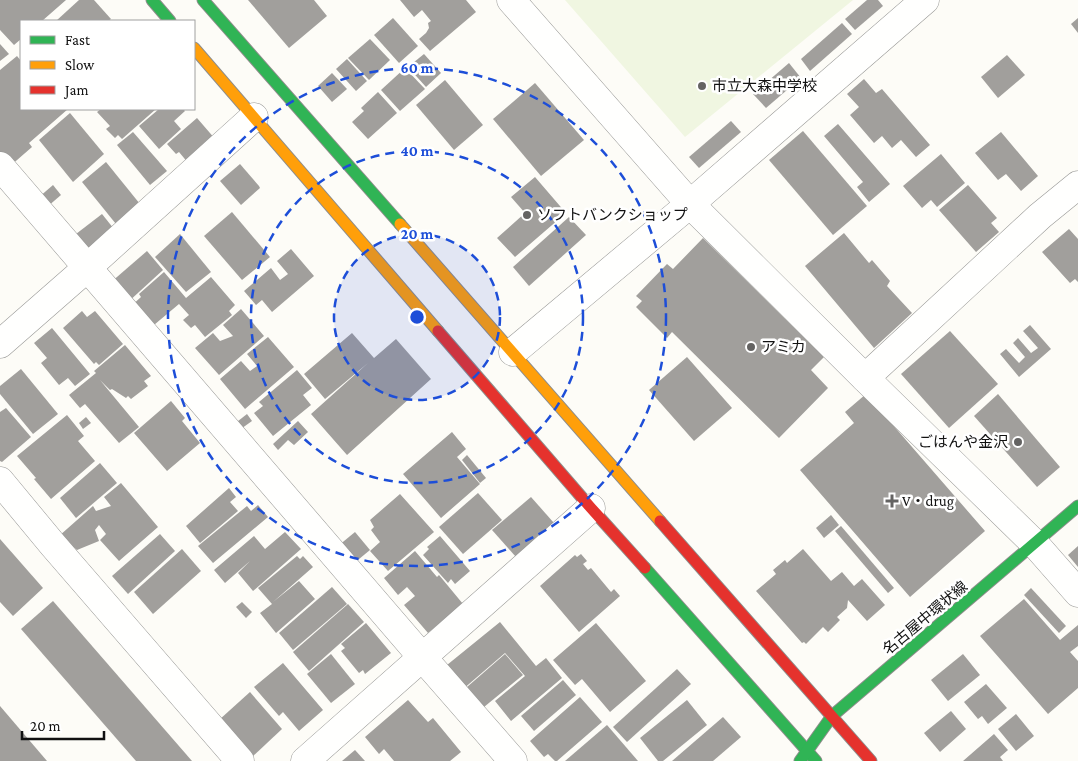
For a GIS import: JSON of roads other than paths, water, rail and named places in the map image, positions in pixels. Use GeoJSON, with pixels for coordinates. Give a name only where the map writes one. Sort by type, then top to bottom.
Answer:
{"type":"FeatureCollection","features":[{"type":"Feature","properties":{"kind":"street"},"geometry":{"type":"LineString","coordinates":[[152,0],[169,20]]}},
{"type":"Feature","properties":{"kind":"street"},"geometry":{"type":"LineString","coordinates":[[203,0],[871,761]]}},
{"type":"Feature","properties":{"kind":"street"},"geometry":{"type":"LineString","coordinates":[[511,0],[690,204],[1034,544],[1078,593]]}},
{"type":"Feature","properties":{"kind":"street"},"geometry":{"type":"LineString","coordinates":[[513,352],[690,204],[925,0]]}},
{"type":"Feature","properties":{"kind":"street"},"geometry":{"type":"LineString","coordinates":[[195,49],[591,508],[816,761]]}},
{"type":"Feature","properties":{"kind":"street"},"geometry":{"type":"LineString","coordinates":[[0,344],[254,117]]}},
{"type":"Feature","properties":{"kind":"street"},"geometry":{"type":"LineString","coordinates":[[0,166],[423,658],[514,761]]}},
{"type":"Feature","properties":{"kind":"street"},"geometry":{"type":"LineString","coordinates":[[865,378],[1040,216],[1078,185]]}},
{"type":"Feature","properties":{"kind":"street"},"geometry":{"type":"LineString","coordinates":[[0,481],[240,761]]}},
{"type":"Feature","properties":{"kind":"street","name":"名古屋中環状線"},"geometry":{"type":"LineString","coordinates":[[800,761],[832,716],[1078,506]]}},
{"type":"Feature","properties":{"kind":"street"},"geometry":{"type":"LineString","coordinates":[[305,761],[591,508]]}},
{"type":"Feature","properties":{"kind":"place","name":"市立大森中学校"},"geometry":{"type":"Point","coordinates":[702,86]}},
{"type":"Feature","properties":{"kind":"place","name":"ソフトバンクショップ"},"geometry":{"type":"Point","coordinates":[527,215]}},
{"type":"Feature","properties":{"kind":"place","name":"アミカ"},"geometry":{"type":"Point","coordinates":[751,347]}},
{"type":"Feature","properties":{"kind":"place","name":"ごはんや金沢"},"geometry":{"type":"Point","coordinates":[1018,442]}},
{"type":"Feature","properties":{"kind":"place","name":"V・drug"},"geometry":{"type":"Point","coordinates":[892,501]}}]}
